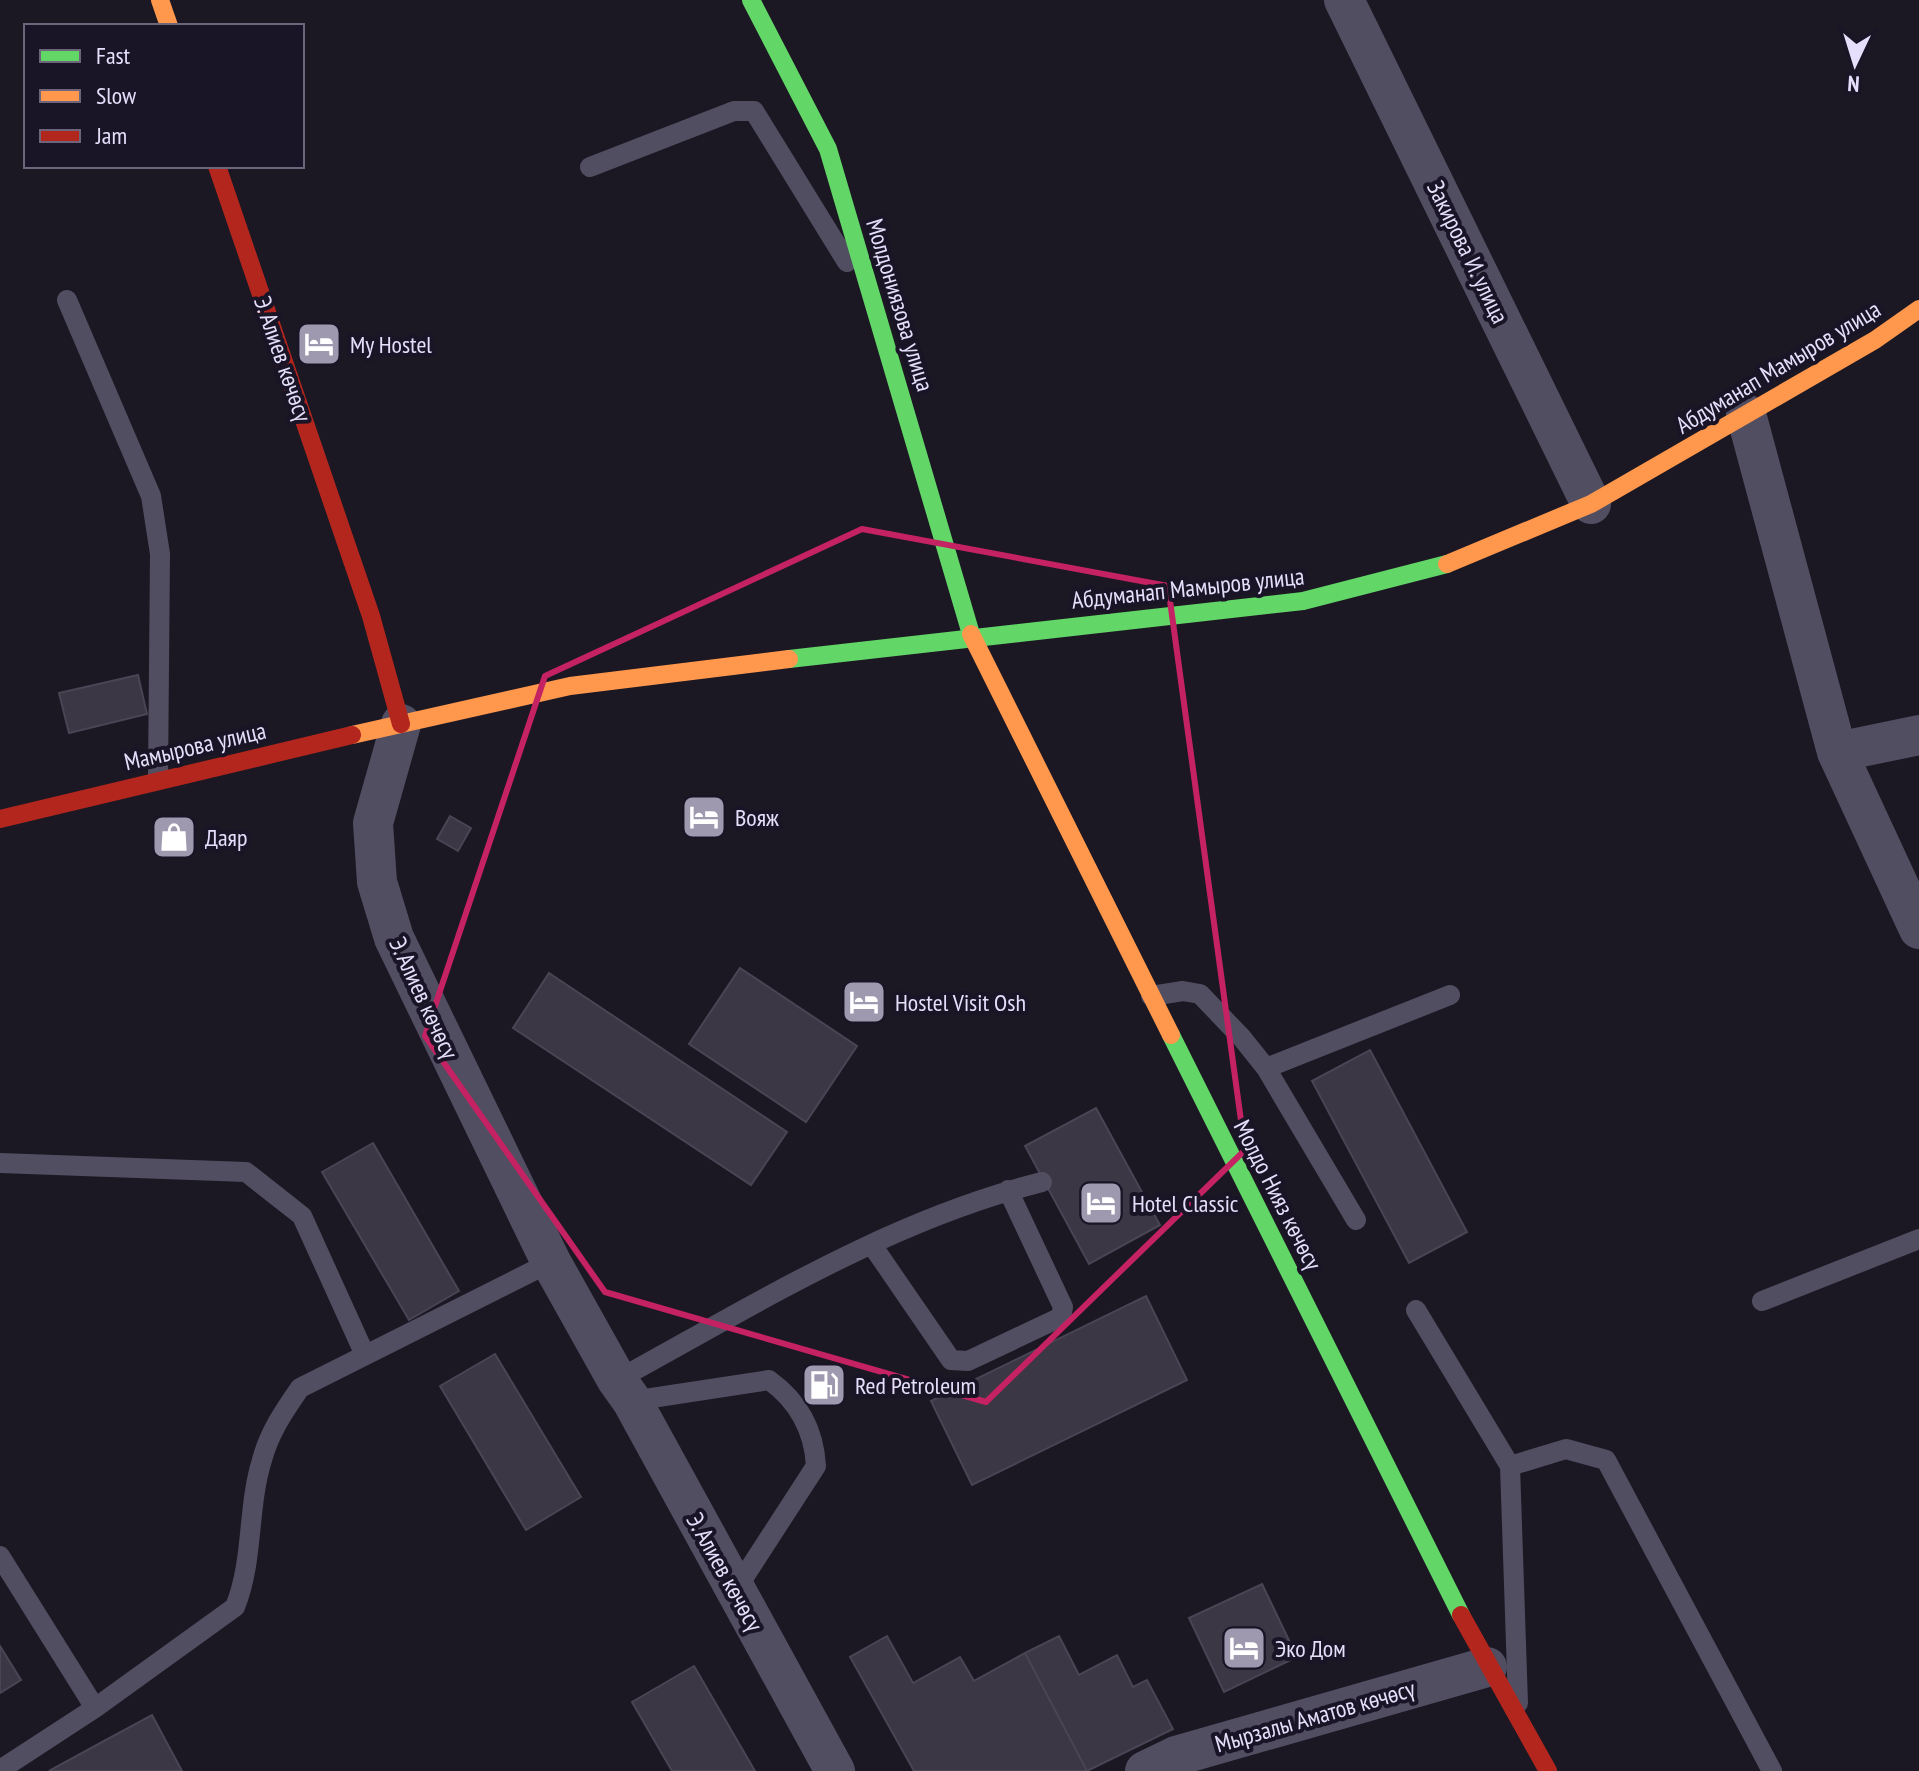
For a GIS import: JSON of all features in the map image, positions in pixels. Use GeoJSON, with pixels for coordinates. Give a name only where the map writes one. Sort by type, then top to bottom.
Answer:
{"type":"FeatureCollection","features":[{"type":"Feature","properties":{"kind":"main road"},"geometry":{"type":"LineString","coordinates":[[160,0],[168,24]]}},
{"type":"Feature","properties":{"kind":"main road","name":"Молдониязова улица"},"geometry":{"type":"LineString","coordinates":[[751,0],[828,149],[972,636]]}},
{"type":"Feature","properties":{"kind":"main road","name":"Э. Алиев көчөсү"},"geometry":{"type":"LineString","coordinates":[[218,168],[371,616],[401,724]]}},
{"type":"Feature","properties":{"kind":"main road","name":"Абдуманап Мамыров улица"},"geometry":{"type":"LineString","coordinates":[[401,724],[570,686],[972,636],[1303,601],[1437,568],[1591,504],[1875,340],[1919,309]]}},
{"type":"Feature","properties":{"kind":"main road","name":"Молдо Нияз көчөсү"},"geometry":{"type":"LineString","coordinates":[[972,636],[1487,1667],[1548,1771]]}},
{"type":"Feature","properties":{"kind":"main road","name":"Мамырова улица"},"geometry":{"type":"LineString","coordinates":[[0,819],[158,779],[401,724]]}},
{"type":"Feature","properties":{"kind":"street","name":"Закирова И. улица"},"geometry":{"type":"LineString","coordinates":[[1344,0],[1591,504]]}},
{"type":"Feature","properties":{"kind":"street"},"geometry":{"type":"LineString","coordinates":[[1746,414],[1837,752],[1919,929]]}},
{"type":"Feature","properties":{"kind":"street","name":"Э. Алиев көчөсү"},"geometry":{"type":"LineString","coordinates":[[401,724],[373,823],[377,882],[394,938],[551,1262],[835,1771]]}},
{"type":"Feature","properties":{"kind":"street"},"geometry":{"type":"LineString","coordinates":[[1837,752],[1919,735]]}},
{"type":"Feature","properties":{"kind":"street","name":"Мырзалы Аматов көчөсү"},"geometry":{"type":"LineString","coordinates":[[1145,1771],[1176,1756],[1487,1667]]}},
{"type":"Feature","properties":{"kind":"lane"},"geometry":{"type":"LineString","coordinates":[[590,167],[734,111],[754,111],[843,259],[868,282]]}},
{"type":"Feature","properties":{"kind":"lane"},"geometry":{"type":"LineString","coordinates":[[67,300],[151,496],[160,554],[158,779]]}},
{"type":"Feature","properties":{"kind":"lane"},"geometry":{"type":"LineString","coordinates":[[1151,996],[1183,991],[1200,994],[1266,1068],[1356,1220]]}},
{"type":"Feature","properties":{"kind":"lane"},"geometry":{"type":"LineString","coordinates":[[1266,1068],[1450,995]]}},
{"type":"Feature","properties":{"kind":"lane"},"geometry":{"type":"LineString","coordinates":[[0,1163],[246,1172],[302,1216],[365,1355]]}},
{"type":"Feature","properties":{"kind":"lane"},"geometry":{"type":"LineString","coordinates":[[625,1390],[856,1250],[1008,1190],[1042,1182]]}},
{"type":"Feature","properties":{"kind":"lane"},"geometry":{"type":"LineString","coordinates":[[872,1245],[951,1360],[968,1361],[1061,1317],[1063,1307],[1008,1190]]}},
{"type":"Feature","properties":{"kind":"lane"},"geometry":{"type":"LineString","coordinates":[[1762,1301],[1919,1239]]}},
{"type":"Feature","properties":{"kind":"lane"},"geometry":{"type":"LineString","coordinates":[[0,1770],[95,1708],[235,1607],[245,1582],[261,1461],[276,1422],[300,1388],[551,1262]]}},
{"type":"Feature","properties":{"kind":"lane"},"geometry":{"type":"LineString","coordinates":[[1416,1310],[1510,1466],[1519,1723]]}},
{"type":"Feature","properties":{"kind":"lane"},"geometry":{"type":"LineString","coordinates":[[625,1390],[769,1380],[791,1396],[815,1443],[816,1466],[735,1591]]}},
{"type":"Feature","properties":{"kind":"lane"},"geometry":{"type":"LineString","coordinates":[[1510,1466],[1566,1449],[1606,1460],[1772,1771]]}},
{"type":"Feature","properties":{"kind":"lane"},"geometry":{"type":"LineString","coordinates":[[0,1556],[95,1708]]}},
{"type":"Feature","properties":{"kind":"highlighted area"},"geometry":{"type":"Polygon","coordinates":[[[862,529],[1168,586],[1245,1150],[986,1402],[605,1292],[425,1036],[545,676],[862,529]]]}},
{"type":"Feature","properties":{"kind":"building"},"geometry":{"type":"Polygon","coordinates":[[[138,675],[147,714],[69,733],[59,693],[138,675]]]}},
{"type":"Feature","properties":{"kind":"building"},"geometry":{"type":"Polygon","coordinates":[[[450,816],[471,828],[458,851],[437,839],[450,816]]]}},
{"type":"Feature","properties":{"kind":"building"},"geometry":{"type":"Polygon","coordinates":[[[740,968],[857,1046],[806,1122],[689,1044],[740,968]]]}},
{"type":"Feature","properties":{"kind":"building"},"geometry":{"type":"Polygon","coordinates":[[[549,973],[787,1132],[751,1185],[513,1028],[549,973]]]}},
{"type":"Feature","properties":{"kind":"building"},"geometry":{"type":"Polygon","coordinates":[[[1370,1050],[1467,1232],[1409,1263],[1312,1081],[1370,1050]]]}},
{"type":"Feature","properties":{"kind":"building","name":"Hotel Classic"},"geometry":{"type":"Polygon","coordinates":[[[1096,1108],[1160,1225],[1089,1264],[1025,1146],[1096,1108]]]}},
{"type":"Feature","properties":{"kind":"building"},"geometry":{"type":"Polygon","coordinates":[[[373,1143],[459,1291],[409,1320],[322,1172],[373,1143]]]}},
{"type":"Feature","properties":{"kind":"building"},"geometry":{"type":"Polygon","coordinates":[[[1146,1296],[1187,1380],[972,1485],[931,1401],[1146,1296]]]}},
{"type":"Feature","properties":{"kind":"building"},"geometry":{"type":"Polygon","coordinates":[[[495,1354],[581,1497],[526,1530],[440,1386],[495,1354]]]}},
{"type":"Feature","properties":{"kind":"building"},"geometry":{"type":"Polygon","coordinates":[[[1262,1584],[1297,1657],[1224,1692],[1189,1618],[1262,1584]]]}},
{"type":"Feature","properties":{"kind":"building"},"geometry":{"type":"Polygon","coordinates":[[[887,1636],[913,1683],[960,1657],[974,1681],[1025,1653],[1087,1771],[914,1771],[850,1657],[887,1636]]]}},
{"type":"Feature","properties":{"kind":"building"},"geometry":{"type":"Polygon","coordinates":[[[1059,1636],[1079,1675],[1117,1655],[1133,1687],[1147,1680],[1173,1729],[1087,1771],[1025,1653],[1059,1636]]]}},
{"type":"Feature","properties":{"kind":"building"},"geometry":{"type":"Polygon","coordinates":[[[0,1646],[21,1680],[0,1693],[0,1646]]]}},
{"type":"Feature","properties":{"kind":"building"},"geometry":{"type":"Polygon","coordinates":[[[694,1666],[755,1771],[672,1771],[632,1702],[694,1666]]]}},
{"type":"Feature","properties":{"kind":"building"},"geometry":{"type":"Polygon","coordinates":[[[152,1715],[182,1771],[49,1771],[104,1741],[152,1715]]]}},
{"type":"Feature","properties":{"kind":"traffic: fast"},"geometry":{"type":"LineString","coordinates":[[751,0],[828,149],[971,634]]}},
{"type":"Feature","properties":{"kind":"traffic: fast"},"geometry":{"type":"LineString","coordinates":[[789,659],[1303,601],[1447,564]]}},
{"type":"Feature","properties":{"kind":"traffic: fast"},"geometry":{"type":"LineString","coordinates":[[1171,1035],[1461,1615]]}},
{"type":"Feature","properties":{"kind":"traffic: slow"},"geometry":{"type":"LineString","coordinates":[[160,0],[168,24]]}},
{"type":"Feature","properties":{"kind":"traffic: slow"},"geometry":{"type":"LineString","coordinates":[[1447,564],[1591,504],[1875,340],[1919,309]]}},
{"type":"Feature","properties":{"kind":"traffic: slow"},"geometry":{"type":"LineString","coordinates":[[971,634],[1171,1035]]}},
{"type":"Feature","properties":{"kind":"traffic: slow"},"geometry":{"type":"LineString","coordinates":[[352,735],[570,686],[789,659]]}},
{"type":"Feature","properties":{"kind":"traffic: jam"},"geometry":{"type":"LineString","coordinates":[[218,168],[371,616],[401,724]]}},
{"type":"Feature","properties":{"kind":"traffic: jam"},"geometry":{"type":"LineString","coordinates":[[0,819],[352,735]]}},
{"type":"Feature","properties":{"kind":"traffic: jam"},"geometry":{"type":"LineString","coordinates":[[1461,1615],[1548,1771]]}},
{"type":"Feature","properties":{"kind":"place","name":"My Hostel"},"geometry":{"type":"Point","coordinates":[319,344]}},
{"type":"Feature","properties":{"kind":"place","name":"Вояж"},"geometry":{"type":"Point","coordinates":[704,817]}},
{"type":"Feature","properties":{"kind":"place","name":"Даяр"},"geometry":{"type":"Point","coordinates":[174,837]}},
{"type":"Feature","properties":{"kind":"place","name":"Hostel Visit Osh"},"geometry":{"type":"Point","coordinates":[864,1002]}},
{"type":"Feature","properties":{"kind":"place","name":"Hotel Classic"},"geometry":{"type":"Point","coordinates":[1101,1203]}},
{"type":"Feature","properties":{"kind":"place","name":"Red Petroleum"},"geometry":{"type":"Point","coordinates":[824,1385]}},
{"type":"Feature","properties":{"kind":"place","name":"Эко Дом"},"geometry":{"type":"Point","coordinates":[1244,1648]}}]}
